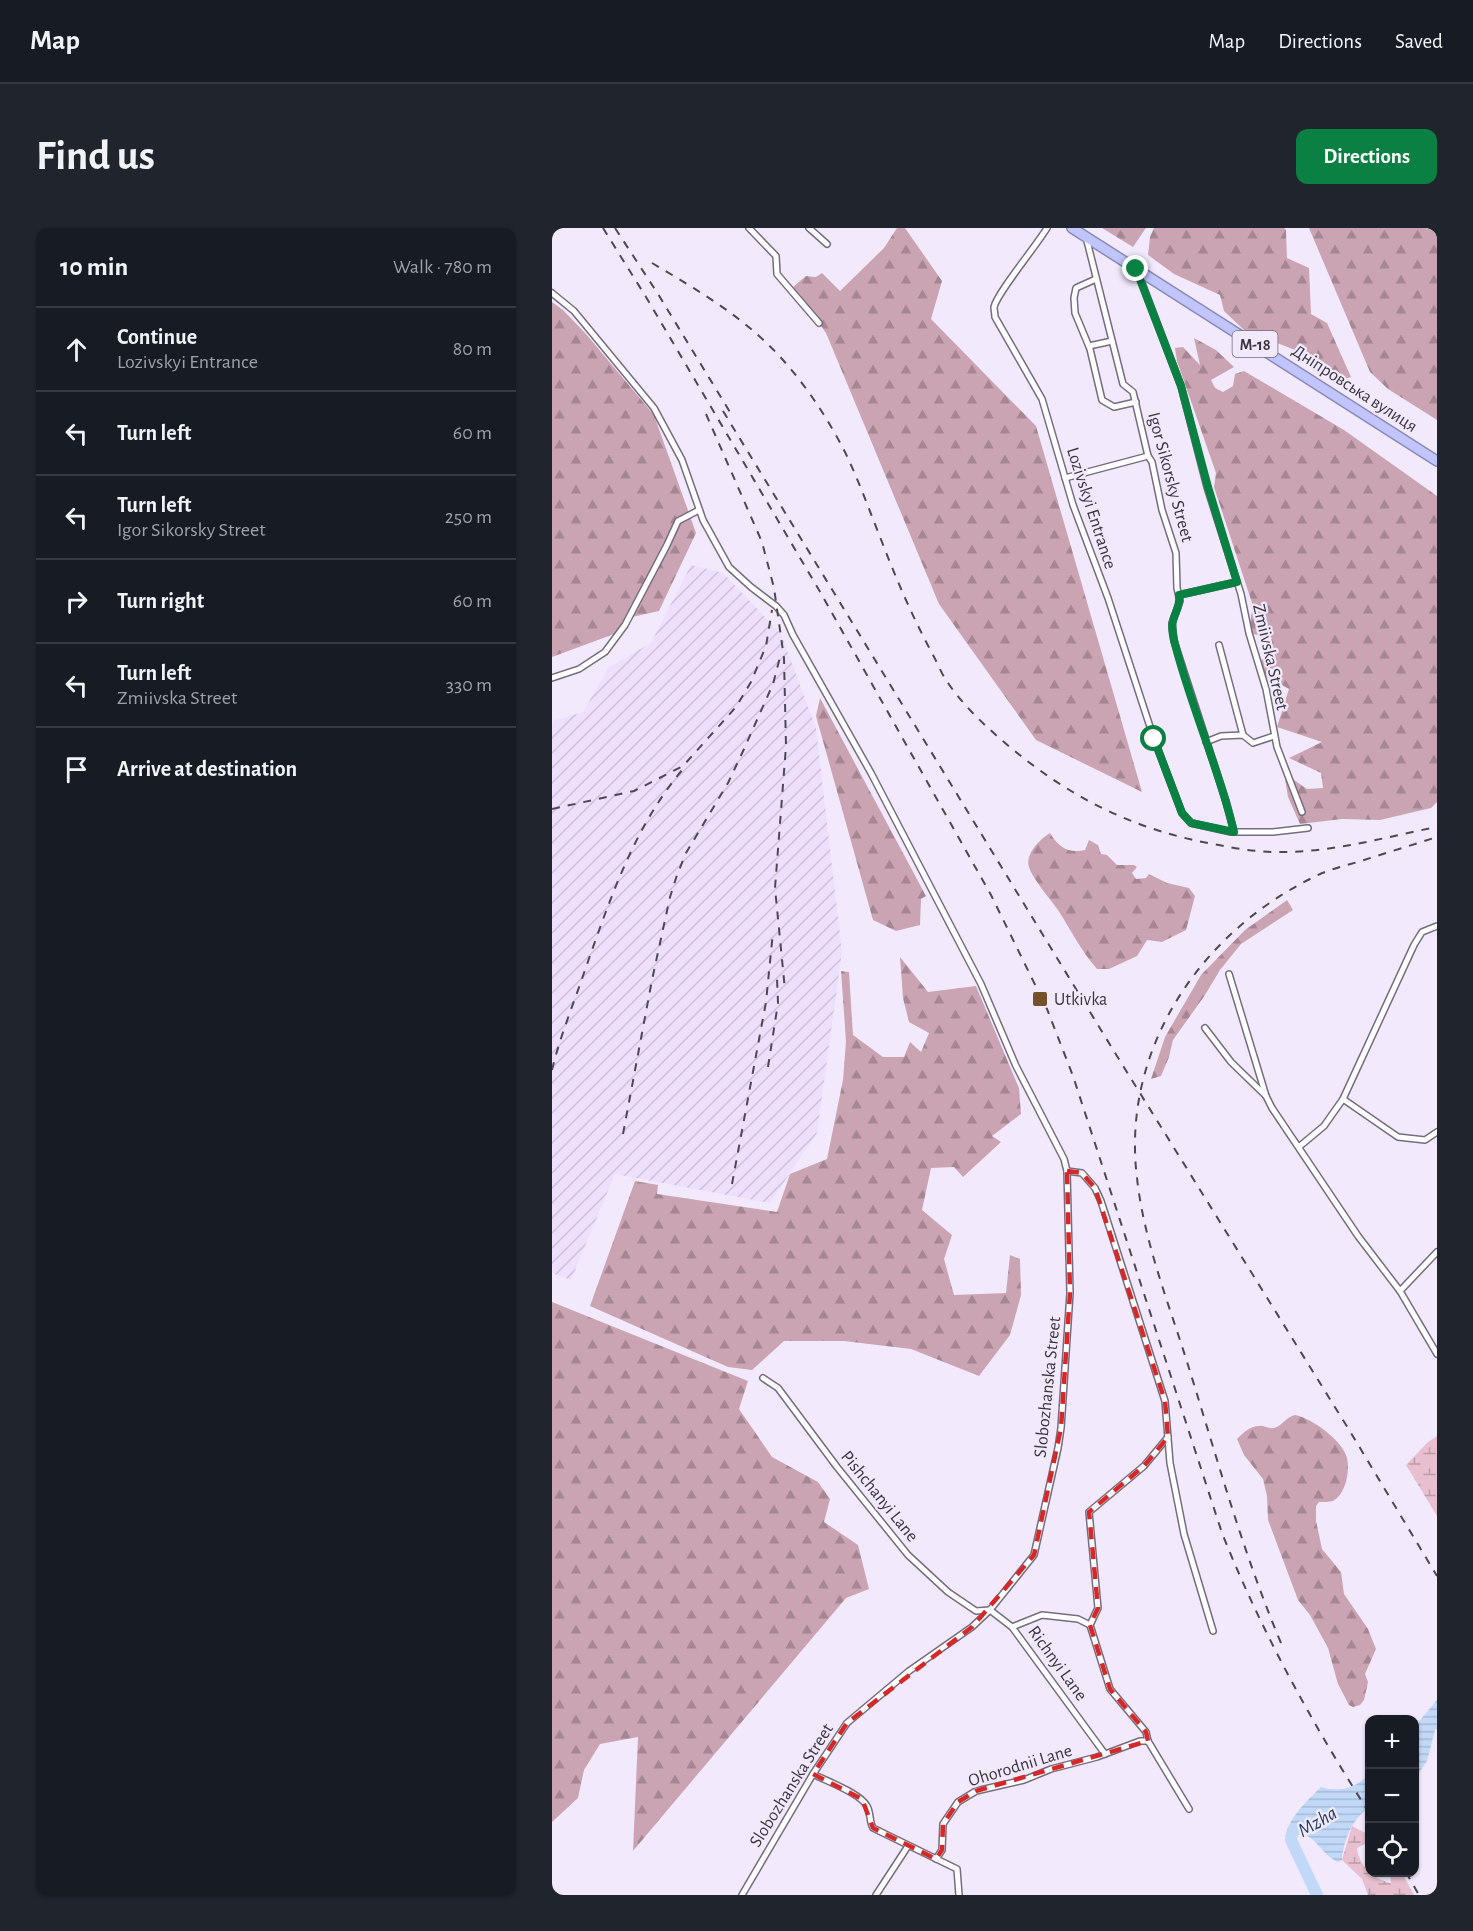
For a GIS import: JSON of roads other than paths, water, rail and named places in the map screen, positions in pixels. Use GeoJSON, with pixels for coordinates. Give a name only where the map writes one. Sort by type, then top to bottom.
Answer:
{"type":"FeatureCollection","features":[{"type":"Feature","properties":{"kind":"highway","name":"Дніпровська вулиця"},"geometry":{"type":"LineString","coordinates":[[1072,228],[1437,461]]}},
{"type":"Feature","properties":{"kind":"street"},"geometry":{"type":"LineString","coordinates":[[749,228],[776,256],[777,274],[819,323]]}},
{"type":"Feature","properties":{"kind":"street"},"geometry":{"type":"LineString","coordinates":[[809,228],[827,244]]}},
{"type":"Feature","properties":{"kind":"street","name":"Lozivskyi Entrance"},"geometry":{"type":"LineString","coordinates":[[1047,228],[999,296],[994,307],[995,317],[1042,399],[1090,553],[1108,598],[1154,739],[1182,813],[1191,823],[1234,832]]}},
{"type":"Feature","properties":{"kind":"street","name":"Igor Sikorsky Street"},"geometry":{"type":"LineString","coordinates":[[1086,237],[1123,384],[1133,392],[1162,510],[1176,553],[1180,601],[1172,624],[1174,641],[1234,832]]}},
{"type":"Feature","properties":{"kind":"street","name":"Zmiivska Street"},"geometry":{"type":"LineString","coordinates":[[1136,269],[1181,386],[1266,690],[1274,736],[1302,812]]}},
{"type":"Feature","properties":{"kind":"street"},"geometry":{"type":"LineString","coordinates":[[1096,279],[1076,288],[1074,298],[1075,313],[1089,346],[1102,400],[1114,407],[1136,402]]}},
{"type":"Feature","properties":{"kind":"street","name":"Slobozhanska Street"},"geometry":{"type":"LineString","coordinates":[[552,293],[574,311],[654,408],[682,460],[699,510],[729,567],[772,602],[784,615],[871,773],[981,984],[1016,1066],[1064,1159],[1067,1171],[1070,1293],[1058,1448],[1034,1555],[990,1610],[972,1627],[909,1671],[847,1723],[813,1774],[742,1895]]}},
{"type":"Feature","properties":{"kind":"street"},"geometry":{"type":"LineString","coordinates":[[1089,346],[1112,341]]}},
{"type":"Feature","properties":{"kind":"street"},"geometry":{"type":"LineString","coordinates":[[1065,477],[1148,456]]}},
{"type":"Feature","properties":{"kind":"street"},"geometry":{"type":"LineString","coordinates":[[552,678],[579,669],[605,652],[625,625],[678,521],[699,510]]}},
{"type":"Feature","properties":{"kind":"street"},"geometry":{"type":"LineString","coordinates":[[1179,595],[1237,582]]}},
{"type":"Feature","properties":{"kind":"street"},"geometry":{"type":"LineString","coordinates":[[1220,645],[1243,735],[1253,743],[1274,736]]}},
{"type":"Feature","properties":{"kind":"street"},"geometry":{"type":"LineString","coordinates":[[1206,742],[1221,736],[1243,735]]}},
{"type":"Feature","properties":{"kind":"street"},"geometry":{"type":"LineString","coordinates":[[1234,832],[1273,832],[1308,828]]}},
{"type":"Feature","properties":{"kind":"street"},"geometry":{"type":"LineString","coordinates":[[1300,1146],[1324,1126],[1343,1099],[1414,945],[1422,932],[1437,926]]}},
{"type":"Feature","properties":{"kind":"street"},"geometry":{"type":"LineString","coordinates":[[1229,974],[1266,1096],[1272,1108],[1359,1236],[1400,1291],[1437,1354]]}},
{"type":"Feature","properties":{"kind":"street"},"geometry":{"type":"LineString","coordinates":[[1205,1028],[1231,1062],[1266,1096]]}},
{"type":"Feature","properties":{"kind":"street"},"geometry":{"type":"LineString","coordinates":[[1343,1099],[1398,1137],[1425,1140],[1437,1132]]}},
{"type":"Feature","properties":{"kind":"street"},"geometry":{"type":"LineString","coordinates":[[1067,1171],[1082,1173],[1095,1188],[1101,1201],[1165,1401],[1170,1463],[1184,1534],[1213,1631]]}},
{"type":"Feature","properties":{"kind":"street"},"geometry":{"type":"LineString","coordinates":[[1400,1291],[1437,1252]]}},
{"type":"Feature","properties":{"kind":"street","name":"Pishchanyi Lane"},"geometry":{"type":"LineString","coordinates":[[763,1378],[778,1388],[837,1467],[908,1555],[957,1599],[976,1611],[990,1610]]}},
{"type":"Feature","properties":{"kind":"street"},"geometry":{"type":"LineString","coordinates":[[1168,1437],[1144,1466],[1089,1512],[1098,1608],[1090,1625],[1110,1689],[1146,1732],[1148,1741],[1189,1809]]}},
{"type":"Feature","properties":{"kind":"street"},"geometry":{"type":"LineString","coordinates":[[990,1610],[1012,1627]]}},
{"type":"Feature","properties":{"kind":"street","name":"Richnyi Lane"},"geometry":{"type":"LineString","coordinates":[[1090,1625],[1078,1619],[1042,1615],[1012,1627],[1105,1754]]}},
{"type":"Feature","properties":{"kind":"street","name":"Ohorodnii Lane"},"geometry":{"type":"LineString","coordinates":[[936,1859],[942,1850],[943,1824],[958,1802],[976,1791],[1024,1780],[1051,1769],[1105,1754],[1140,1741],[1148,1741]]}},
{"type":"Feature","properties":{"kind":"street"},"geometry":{"type":"LineString","coordinates":[[813,1774],[862,1799],[868,1807],[873,1828],[957,1869],[959,1895]]}},
{"type":"Feature","properties":{"kind":"street"},"geometry":{"type":"LineString","coordinates":[[876,1895],[908,1846]]}},
{"type":"Feature","properties":{"kind":"water"},"geometry":{"type":"Polygon","coordinates":[[[1437,1700],[1437,1729],[1427,1761],[1419,1772],[1419,1769],[1419,1721],[1437,1700]]]}},
{"type":"Feature","properties":{"kind":"water"},"geometry":{"type":"Polygon","coordinates":[[[1365,1778],[1365,1811],[1350,1830],[1342,1860],[1338,1862],[1332,1859],[1313,1840],[1302,1834],[1295,1833],[1289,1840],[1285,1836],[1295,1815],[1321,1787],[1341,1789],[1359,1783],[1365,1778]]]}},
{"type":"Feature","properties":{"kind":"waterway","name":"Mzha"},"geometry":{"type":"LineString","coordinates":[[1302,1827],[1293,1831],[1291,1840],[1317,1895]]}},
{"type":"Feature","properties":{"kind":"railway"},"geometry":{"type":"LineString","coordinates":[[603,228],[819,590],[991,895],[1047,1009],[1073,1076],[1222,1533],[1237,1570],[1289,1677],[1365,1806]]}},
{"type":"Feature","properties":{"kind":"railway"},"geometry":{"type":"LineString","coordinates":[[615,228],[733,417]]}},
{"type":"Feature","properties":{"kind":"railway"},"geometry":{"type":"LineString","coordinates":[[652,263],[734,315],[759,336],[784,361],[818,405],[845,452],[906,599],[946,680],[967,707],[1028,762],[1078,795],[1131,821],[1188,839],[1248,850],[1278,852],[1318,850],[1437,827]]}},
{"type":"Feature","properties":{"kind":"railway"},"geometry":{"type":"LineString","coordinates":[[723,411],[1437,1576]]}},
{"type":"Feature","properties":{"kind":"railway"},"geometry":{"type":"LineString","coordinates":[[706,414],[762,542],[774,588],[784,658],[786,746],[775,888],[785,990]]}},
{"type":"Feature","properties":{"kind":"railway"},"geometry":{"type":"LineString","coordinates":[[552,809],[634,791],[683,766],[736,707],[751,682],[766,646],[772,610]]}},
{"type":"Feature","properties":{"kind":"railway"},"geometry":{"type":"LineString","coordinates":[[623,1134],[652,980],[677,875],[686,853],[728,783],[773,684],[780,657]]}},
{"type":"Feature","properties":{"kind":"railway"},"geometry":{"type":"LineString","coordinates":[[552,1070],[563,1032],[614,890],[637,839],[666,791],[683,769]]}},
{"type":"Feature","properties":{"kind":"railway"},"geometry":{"type":"LineString","coordinates":[[1281,1643],[1231,1505],[1145,1226],[1137,1178],[1135,1130],[1142,1084],[1156,1041],[1177,1000],[1204,962],[1236,929],[1273,900],[1320,874],[1437,837]]}},
{"type":"Feature","properties":{"kind":"railway"},"geometry":{"type":"LineString","coordinates":[[732,1184],[766,1002],[773,932]]}},
{"type":"Feature","properties":{"kind":"railway"},"geometry":{"type":"LineString","coordinates":[[768,1067],[778,1003],[777,978]]}},
{"type":"Feature","properties":{"kind":"railway"},"geometry":{"type":"LineString","coordinates":[[1409,1877],[1419,1895]]}},
{"type":"Feature","properties":{"kind":"place","name":"Utkivka"},"geometry":{"type":"Point","coordinates":[1040,999]}}]}
